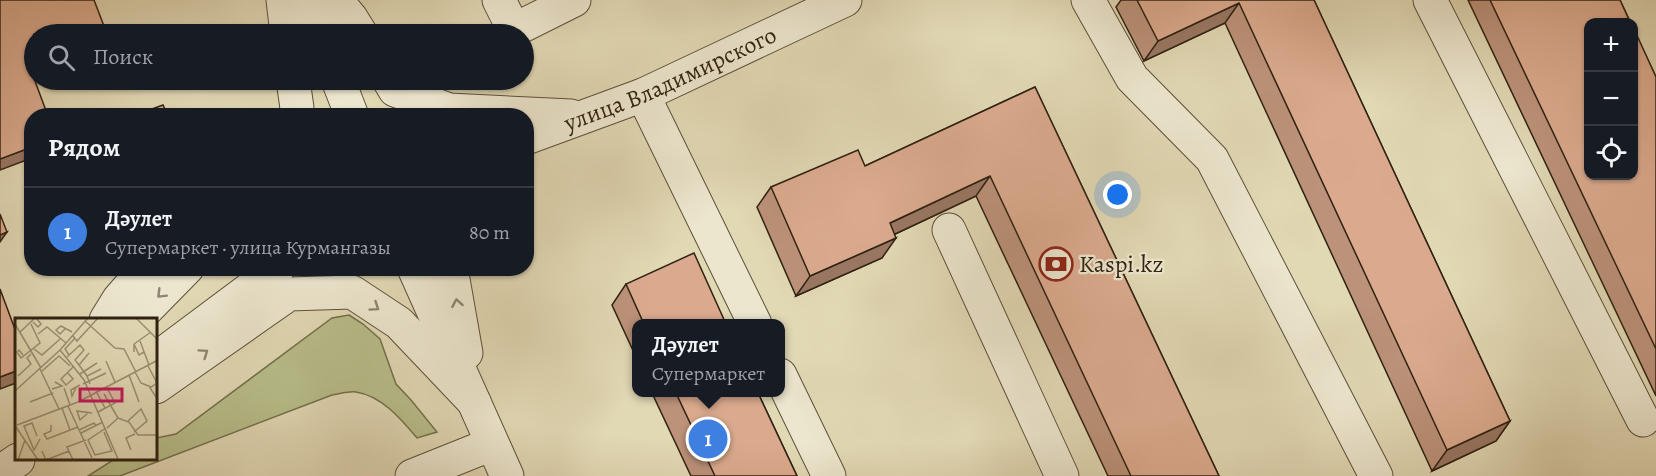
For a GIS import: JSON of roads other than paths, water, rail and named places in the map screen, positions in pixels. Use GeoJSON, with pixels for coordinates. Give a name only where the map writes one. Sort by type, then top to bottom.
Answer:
{"type":"FeatureCollection","features":[{"type":"Feature","properties":{"kind":"street"},"geometry":{"type":"LineString","coordinates":[[283,0],[286,24]]}},
{"type":"Feature","properties":{"kind":"street"},"geometry":{"type":"LineString","coordinates":[[309,0],[318,24]]}},
{"type":"Feature","properties":{"kind":"street"},"geometry":{"type":"LineString","coordinates":[[336,0],[355,24]]}},
{"type":"Feature","properties":{"kind":"street"},"geometry":{"type":"LineString","coordinates":[[499,0],[511,24]]}},
{"type":"Feature","properties":{"kind":"street"},"geometry":{"type":"LineString","coordinates":[[526,24],[574,0]]}},
{"type":"Feature","properties":{"kind":"street","name":"улица Владимирского"},"geometry":{"type":"LineString","coordinates":[[534,135],[643,95],[845,0]]}},
{"type":"Feature","properties":{"kind":"street"},"geometry":{"type":"LineString","coordinates":[[1088,0],[1132,78],[1212,159],[1376,476]]}},
{"type":"Feature","properties":{"kind":"street"},"geometry":{"type":"LineString","coordinates":[[1430,0],[1643,420]]}},
{"type":"Feature","properties":{"kind":"street"},"geometry":{"type":"LineString","coordinates":[[294,90],[297,108]]}},
{"type":"Feature","properties":{"kind":"street"},"geometry":{"type":"LineString","coordinates":[[342,90],[349,108]]}},
{"type":"Feature","properties":{"kind":"street"},"geometry":{"type":"LineString","coordinates":[[395,90],[444,108]]}},
{"type":"Feature","properties":{"kind":"street"},"geometry":{"type":"LineString","coordinates":[[643,95],[753,319]]}},
{"type":"Feature","properties":{"kind":"street"},"geometry":{"type":"LineString","coordinates":[[534,114],[585,117]]}},
{"type":"Feature","properties":{"kind":"street"},"geometry":{"type":"LineString","coordinates":[[534,154],[585,117]]}},
{"type":"Feature","properties":{"kind":"street"},"geometry":{"type":"LineString","coordinates":[[949,230],[1062,476]]}},
{"type":"Feature","properties":{"kind":"street"},"geometry":{"type":"LineString","coordinates":[[107,318],[119,299],[140,276]]}},
{"type":"Feature","properties":{"kind":"street"},"geometry":{"type":"LineString","coordinates":[[138,318],[179,276]]}},
{"type":"Feature","properties":{"kind":"street"},"geometry":{"type":"LineString","coordinates":[[158,358],[267,276]]}},
{"type":"Feature","properties":{"kind":"street"},"geometry":{"type":"LineString","coordinates":[[418,276],[507,476]]}},
{"type":"Feature","properties":{"kind":"street"},"geometry":{"type":"LineString","coordinates":[[452,276],[474,402]]}},
{"type":"Feature","properties":{"kind":"street"},"geometry":{"type":"LineString","coordinates":[[158,386],[290,294],[352,292],[399,323],[474,402]]}},
{"type":"Feature","properties":{"kind":"street"},"geometry":{"type":"LineString","coordinates":[[785,385],[829,476]]}},
{"type":"Feature","properties":{"kind":"street"},"geometry":{"type":"LineString","coordinates":[[412,476],[492,444]]}},
{"type":"Feature","properties":{"kind":"street"},"geometry":{"type":"LineString","coordinates":[[0,472],[15,461]]}},
{"type":"Feature","properties":{"kind":"place","name":"Kaspi.kz"},"geometry":{"type":"Point","coordinates":[1056,264]}},
{"type":"Feature","properties":{"kind":"place","name":"Дәулет"},"geometry":{"type":"Point","coordinates":[708,439]}}]}
